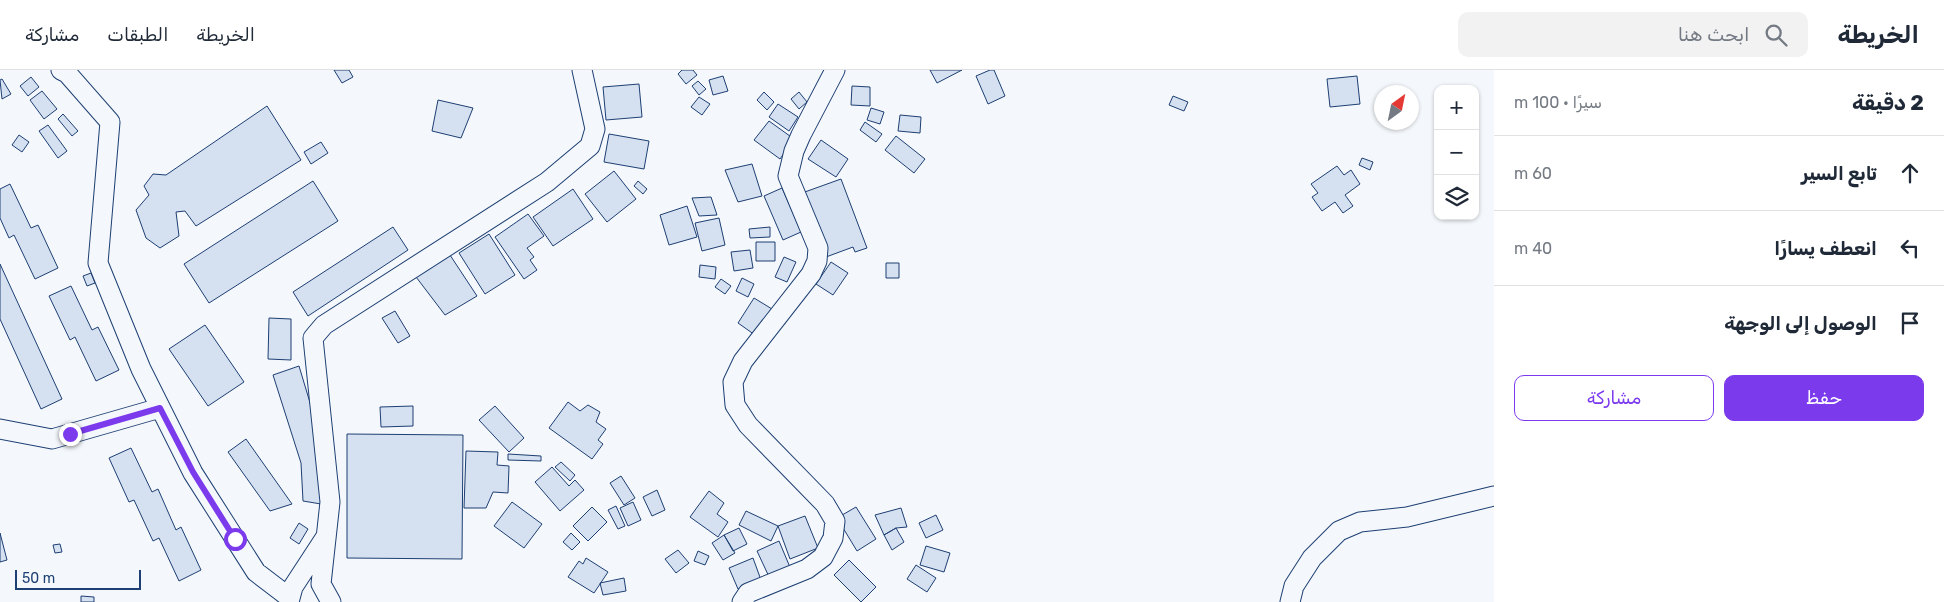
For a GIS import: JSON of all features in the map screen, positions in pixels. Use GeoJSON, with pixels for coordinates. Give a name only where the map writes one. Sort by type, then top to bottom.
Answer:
{"type":"FeatureCollection","features":[{"type":"Feature","properties":{"kind":"street"},"geometry":{"type":"LineString","coordinates":[[61,70],[66,73],[110,122],[98,263],[141,370],[193,472],[256,572],[290,600],[293,586],[327,535]]}},
{"type":"Feature","properties":{"kind":"street"},"geometry":{"type":"LineString","coordinates":[[331,602],[321,584],[330,502],[313,338],[324,325],[547,182],[590,146],[595,129],[582,70]]}},
{"type":"Feature","properties":{"kind":"street"},"geometry":{"type":"LineString","coordinates":[[742,602],[748,594],[807,569],[823,557],[833,538],[835,521],[826,504],[748,424],[735,405],[733,382],[743,361],[812,274],[817,261],[818,248],[788,176],[798,143],[835,70]]}},
{"type":"Feature","properties":{"kind":"street"},"geometry":{"type":"LineString","coordinates":[[0,429],[52,440],[160,408]]}},
{"type":"Feature","properties":{"kind":"street"},"geometry":{"type":"LineString","coordinates":[[1290,602],[1294,586],[1312,558],[1339,531],[1360,522],[1407,517],[1494,496]]}},
{"type":"Feature","properties":{"kind":"building"},"geometry":{"type":"Polygon","coordinates":[[[334,70],[349,70],[353,77],[342,83],[334,70]]]}},
{"type":"Feature","properties":{"kind":"building"},"geometry":{"type":"Polygon","coordinates":[[[682,70],[693,70],[697,75],[686,84],[678,74],[682,70]]]}},
{"type":"Feature","properties":{"kind":"building"},"geometry":{"type":"Polygon","coordinates":[[[930,70],[962,70],[937,83],[930,70]]]}},
{"type":"Feature","properties":{"kind":"building"},"geometry":{"type":"Polygon","coordinates":[[[994,70],[1005,96],[988,104],[976,76],[994,70]]]}},
{"type":"Feature","properties":{"kind":"building"},"geometry":{"type":"Polygon","coordinates":[[[723,76],[728,91],[713,95],[709,80],[723,76]]]}},
{"type":"Feature","properties":{"kind":"building"},"geometry":{"type":"Polygon","coordinates":[[[1357,76],[1360,104],[1330,107],[1327,79],[1357,76]]]}},
{"type":"Feature","properties":{"kind":"building"},"geometry":{"type":"Polygon","coordinates":[[[31,77],[39,87],[28,96],[20,86],[31,77]]]}},
{"type":"Feature","properties":{"kind":"building"},"geometry":{"type":"Polygon","coordinates":[[[2,79],[11,94],[2,99],[0,80],[2,79]]]}},
{"type":"Feature","properties":{"kind":"building"},"geometry":{"type":"Polygon","coordinates":[[[698,81],[706,89],[699,95],[692,86],[698,81]]]}},
{"type":"Feature","properties":{"kind":"building"},"geometry":{"type":"Polygon","coordinates":[[[639,84],[642,117],[606,120],[603,87],[639,84]]]}},
{"type":"Feature","properties":{"kind":"building"},"geometry":{"type":"Polygon","coordinates":[[[852,86],[870,87],[870,106],[851,105],[852,86]]]}},
{"type":"Feature","properties":{"kind":"building"},"geometry":{"type":"Polygon","coordinates":[[[42,91],[57,109],[44,119],[30,100],[42,91]]]}},
{"type":"Feature","properties":{"kind":"building"},"geometry":{"type":"Polygon","coordinates":[[[764,92],[774,102],[767,110],[757,100],[764,92]]]}},
{"type":"Feature","properties":{"kind":"building"},"geometry":{"type":"Polygon","coordinates":[[[799,92],[807,102],[799,109],[791,99],[799,92]]]}},
{"type":"Feature","properties":{"kind":"building"},"geometry":{"type":"Polygon","coordinates":[[[1173,96],[1188,102],[1184,111],[1169,105],[1173,96]]]}},
{"type":"Feature","properties":{"kind":"building"},"geometry":{"type":"Polygon","coordinates":[[[699,97],[710,104],[702,115],[691,107],[699,97]]]}},
{"type":"Feature","properties":{"kind":"building"},"geometry":{"type":"Polygon","coordinates":[[[438,100],[473,108],[461,138],[432,131],[438,100]]]}},
{"type":"Feature","properties":{"kind":"building"},"geometry":{"type":"Polygon","coordinates":[[[778,104],[798,117],[789,131],[769,117],[778,104]]]}},
{"type":"Feature","properties":{"kind":"building"},"geometry":{"type":"Polygon","coordinates":[[[267,106],[301,160],[196,226],[185,211],[176,212],[179,236],[160,248],[146,238],[136,210],[149,195],[144,186],[153,174],[166,175],[267,106]]]}},
{"type":"Feature","properties":{"kind":"building"},"geometry":{"type":"Polygon","coordinates":[[[871,108],[884,112],[880,124],[867,120],[871,108]]]}},
{"type":"Feature","properties":{"kind":"building"},"geometry":{"type":"Polygon","coordinates":[[[63,114],[78,131],[72,136],[58,119],[63,114]]]}},
{"type":"Feature","properties":{"kind":"building"},"geometry":{"type":"Polygon","coordinates":[[[900,115],[921,117],[920,133],[898,131],[900,115]]]}},
{"type":"Feature","properties":{"kind":"building"},"geometry":{"type":"Polygon","coordinates":[[[769,121],[794,139],[780,159],[754,140],[769,121]]]}},
{"type":"Feature","properties":{"kind":"building"},"geometry":{"type":"Polygon","coordinates":[[[865,122],[882,134],[876,142],[860,130],[865,122]]]}},
{"type":"Feature","properties":{"kind":"building"},"geometry":{"type":"Polygon","coordinates":[[[48,125],[67,151],[58,158],[39,131],[48,125]]]}},
{"type":"Feature","properties":{"kind":"building"},"geometry":{"type":"Polygon","coordinates":[[[609,134],[649,141],[644,169],[604,162],[609,134]]]}},
{"type":"Feature","properties":{"kind":"building"},"geometry":{"type":"Polygon","coordinates":[[[19,135],[29,142],[22,152],[12,145],[19,135]]]}},
{"type":"Feature","properties":{"kind":"building"},"geometry":{"type":"Polygon","coordinates":[[[896,136],[925,159],[914,173],[885,150],[896,136]]]}},
{"type":"Feature","properties":{"kind":"building"},"geometry":{"type":"Polygon","coordinates":[[[821,140],[848,159],[836,177],[808,159],[821,140]]]}},
{"type":"Feature","properties":{"kind":"building"},"geometry":{"type":"Polygon","coordinates":[[[321,142],[328,153],[311,164],[304,152],[321,142]]]}},
{"type":"Feature","properties":{"kind":"building"},"geometry":{"type":"Polygon","coordinates":[[[1362,158],[1373,162],[1370,170],[1359,165],[1362,158]]]}},
{"type":"Feature","properties":{"kind":"building"},"geometry":{"type":"Polygon","coordinates":[[[752,164],[762,196],[738,202],[725,170],[752,164]]]}},
{"type":"Feature","properties":{"kind":"building"},"geometry":{"type":"Polygon","coordinates":[[[1337,166],[1344,175],[1351,170],[1360,184],[1345,195],[1353,206],[1343,213],[1335,202],[1322,211],[1312,197],[1318,193],[1311,184],[1337,166]]]}},
{"type":"Feature","properties":{"kind":"building"},"geometry":{"type":"Polygon","coordinates":[[[614,171],[636,199],[607,222],[585,194],[614,171]]]}},
{"type":"Feature","properties":{"kind":"building"},"geometry":{"type":"Polygon","coordinates":[[[841,179],[867,248],[855,252],[853,247],[826,257],[802,193],[841,179]]]}},
{"type":"Feature","properties":{"kind":"building"},"geometry":{"type":"Polygon","coordinates":[[[313,181],[338,221],[209,303],[184,264],[313,181]]]}},
{"type":"Feature","properties":{"kind":"building"},"geometry":{"type":"Polygon","coordinates":[[[638,181],[647,189],[643,194],[634,186],[638,181]]]}},
{"type":"Feature","properties":{"kind":"building"},"geometry":{"type":"Polygon","coordinates":[[[10,184],[31,228],[38,225],[58,268],[35,279],[14,235],[9,238],[0,218],[0,189],[10,184]]]}},
{"type":"Feature","properties":{"kind":"building"},"geometry":{"type":"Polygon","coordinates":[[[782,188],[801,232],[783,240],[764,196],[782,188]]]}},
{"type":"Feature","properties":{"kind":"building"},"geometry":{"type":"Polygon","coordinates":[[[573,189],[593,219],[553,246],[533,217],[573,189]]]}},
{"type":"Feature","properties":{"kind":"building"},"geometry":{"type":"Polygon","coordinates":[[[711,197],[717,215],[699,216],[692,198],[711,197]]]}},
{"type":"Feature","properties":{"kind":"building"},"geometry":{"type":"Polygon","coordinates":[[[687,206],[697,237],[669,245],[660,215],[687,206]]]}},
{"type":"Feature","properties":{"kind":"building"},"geometry":{"type":"Polygon","coordinates":[[[528,214],[544,236],[527,248],[534,257],[530,260],[537,270],[524,279],[495,237],[528,214]]]}},
{"type":"Feature","properties":{"kind":"building"},"geometry":{"type":"Polygon","coordinates":[[[719,218],[725,245],[702,251],[695,223],[719,218]]]}},
{"type":"Feature","properties":{"kind":"building"},"geometry":{"type":"Polygon","coordinates":[[[393,227],[408,250],[308,316],[293,292],[393,227]]]}},
{"type":"Feature","properties":{"kind":"building"},"geometry":{"type":"Polygon","coordinates":[[[770,227],[770,237],[750,238],[749,229],[770,227]]]}},
{"type":"Feature","properties":{"kind":"building"},"geometry":{"type":"Polygon","coordinates":[[[489,234],[515,275],[485,294],[459,253],[489,234]]]}},
{"type":"Feature","properties":{"kind":"building"},"geometry":{"type":"Polygon","coordinates":[[[756,242],[775,242],[775,261],[756,261],[756,242]]]}},
{"type":"Feature","properties":{"kind":"building"},"geometry":{"type":"Polygon","coordinates":[[[750,250],[753,268],[734,271],[731,252],[750,250]]]}},
{"type":"Feature","properties":{"kind":"building"},"geometry":{"type":"Polygon","coordinates":[[[448,252],[477,296],[445,315],[413,273],[448,252]]]}},
{"type":"Feature","properties":{"kind":"building"},"geometry":{"type":"Polygon","coordinates":[[[784,257],[796,262],[787,282],[775,277],[784,257]]]}},
{"type":"Feature","properties":{"kind":"building"},"geometry":{"type":"Polygon","coordinates":[[[831,262],[848,273],[833,295],[816,284],[831,262]]]}},
{"type":"Feature","properties":{"kind":"building"},"geometry":{"type":"Polygon","coordinates":[[[886,263],[899,263],[899,278],[886,278],[886,263]]]}},
{"type":"Feature","properties":{"kind":"building"},"geometry":{"type":"Polygon","coordinates":[[[0,264],[62,399],[41,409],[0,319],[0,264]]]}},
{"type":"Feature","properties":{"kind":"building"},"geometry":{"type":"Polygon","coordinates":[[[700,265],[716,267],[715,279],[699,277],[700,265]]]}},
{"type":"Feature","properties":{"kind":"building"},"geometry":{"type":"Polygon","coordinates":[[[91,273],[95,283],[87,286],[83,276],[91,273]]]}},
{"type":"Feature","properties":{"kind":"building"},"geometry":{"type":"Polygon","coordinates":[[[742,278],[754,284],[748,297],[736,291],[742,278]]]}},
{"type":"Feature","properties":{"kind":"building"},"geometry":{"type":"Polygon","coordinates":[[[721,279],[731,286],[725,294],[715,287],[721,279]]]}},
{"type":"Feature","properties":{"kind":"building"},"geometry":{"type":"Polygon","coordinates":[[[71,286],[92,330],[98,327],[119,370],[96,381],[75,337],[70,340],[49,296],[71,286]]]}},
{"type":"Feature","properties":{"kind":"building"},"geometry":{"type":"Polygon","coordinates":[[[754,298],[772,309],[755,335],[738,323],[754,298]]]}},
{"type":"Feature","properties":{"kind":"building"},"geometry":{"type":"Polygon","coordinates":[[[395,311],[410,336],[398,343],[382,318],[395,311]]]}},
{"type":"Feature","properties":{"kind":"building"},"geometry":{"type":"Polygon","coordinates":[[[269,318],[291,319],[291,360],[268,359],[269,318]]]}},
{"type":"Feature","properties":{"kind":"building"},"geometry":{"type":"Polygon","coordinates":[[[205,325],[244,382],[208,406],[169,349],[205,325]]]}},
{"type":"Feature","properties":{"kind":"building"},"geometry":{"type":"Polygon","coordinates":[[[299,366],[314,416],[321,504],[303,501],[301,463],[273,375],[299,366]]]}},
{"type":"Feature","properties":{"kind":"building"},"geometry":{"type":"Polygon","coordinates":[[[568,402],[580,411],[588,405],[600,412],[596,422],[606,429],[598,440],[603,444],[592,459],[549,428],[568,402]]]}},
{"type":"Feature","properties":{"kind":"building"},"geometry":{"type":"Polygon","coordinates":[[[413,406],[413,426],[381,427],[380,407],[413,406]]]}},
{"type":"Feature","properties":{"kind":"building"},"geometry":{"type":"Polygon","coordinates":[[[495,406],[524,438],[509,452],[479,420],[495,406]]]}},
{"type":"Feature","properties":{"kind":"building"},"geometry":{"type":"Polygon","coordinates":[[[347,434],[463,435],[462,559],[347,558],[347,434]]]}},
{"type":"Feature","properties":{"kind":"building"},"geometry":{"type":"Polygon","coordinates":[[[246,439],[292,504],[270,511],[228,452],[246,439]]]}},
{"type":"Feature","properties":{"kind":"building"},"geometry":{"type":"Polygon","coordinates":[[[131,448],[152,492],[158,489],[176,530],[181,527],[201,570],[179,581],[159,538],[153,541],[134,500],[129,502],[109,458],[131,448]]]}},
{"type":"Feature","properties":{"kind":"building"},"geometry":{"type":"Polygon","coordinates":[[[466,451],[498,452],[497,465],[509,466],[508,493],[493,492],[486,508],[464,508],[466,451]]]}},
{"type":"Feature","properties":{"kind":"building"},"geometry":{"type":"Polygon","coordinates":[[[508,454],[541,456],[541,461],[508,460],[508,454]]]}},
{"type":"Feature","properties":{"kind":"building"},"geometry":{"type":"Polygon","coordinates":[[[561,462],[575,475],[570,481],[555,467],[561,462]]]}},
{"type":"Feature","properties":{"kind":"building"},"geometry":{"type":"Polygon","coordinates":[[[552,467],[569,486],[575,480],[584,490],[560,511],[535,482],[552,467]]]}},
{"type":"Feature","properties":{"kind":"building"},"geometry":{"type":"Polygon","coordinates":[[[621,476],[635,498],[624,505],[610,483],[621,476]]]}},
{"type":"Feature","properties":{"kind":"building"},"geometry":{"type":"Polygon","coordinates":[[[657,490],[665,510],[652,516],[643,497],[657,490]]]}},
{"type":"Feature","properties":{"kind":"building"},"geometry":{"type":"Polygon","coordinates":[[[709,491],[724,503],[717,514],[728,522],[718,537],[690,517],[709,491]]]}},
{"type":"Feature","properties":{"kind":"building"},"geometry":{"type":"Polygon","coordinates":[[[512,502],[542,524],[524,548],[494,526],[512,502]]]}},
{"type":"Feature","properties":{"kind":"building"},"geometry":{"type":"Polygon","coordinates":[[[633,502],[641,520],[628,526],[620,508],[633,502]]]}},
{"type":"Feature","properties":{"kind":"building"},"geometry":{"type":"Polygon","coordinates":[[[616,506],[625,526],[618,529],[608,510],[616,506]]]}},
{"type":"Feature","properties":{"kind":"building"},"geometry":{"type":"Polygon","coordinates":[[[592,507],[607,522],[588,541],[573,526],[592,507]]]}},
{"type":"Feature","properties":{"kind":"building"},"geometry":{"type":"Polygon","coordinates":[[[856,507],[876,539],[857,551],[837,518],[856,507]]]}},
{"type":"Feature","properties":{"kind":"building"},"geometry":{"type":"Polygon","coordinates":[[[901,508],[907,527],[896,528],[884,535],[875,515],[901,508]]]}},
{"type":"Feature","properties":{"kind":"building"},"geometry":{"type":"Polygon","coordinates":[[[746,511],[778,526],[771,541],[739,525],[746,511]]]}},
{"type":"Feature","properties":{"kind":"building"},"geometry":{"type":"Polygon","coordinates":[[[936,515],[943,530],[926,538],[919,523],[936,515]]]}},
{"type":"Feature","properties":{"kind":"building"},"geometry":{"type":"Polygon","coordinates":[[[805,516],[818,548],[790,559],[778,526],[805,516]]]}},
{"type":"Feature","properties":{"kind":"building"},"geometry":{"type":"Polygon","coordinates":[[[299,523],[308,529],[299,544],[290,538],[299,523]]]}},
{"type":"Feature","properties":{"kind":"building"},"geometry":{"type":"Polygon","coordinates":[[[739,528],[747,544],[733,551],[724,535],[739,528]]]}},
{"type":"Feature","properties":{"kind":"building"},"geometry":{"type":"Polygon","coordinates":[[[896,528],[904,542],[892,550],[884,535],[896,528]]]}},
{"type":"Feature","properties":{"kind":"building"},"geometry":{"type":"Polygon","coordinates":[[[0,533],[7,560],[0,562],[0,533]]]}},
{"type":"Feature","properties":{"kind":"building"},"geometry":{"type":"Polygon","coordinates":[[[571,533],[580,542],[572,550],[563,542],[571,533]]]}},
{"type":"Feature","properties":{"kind":"building"},"geometry":{"type":"Polygon","coordinates":[[[724,535],[735,553],[723,560],[712,543],[724,535]]]}},
{"type":"Feature","properties":{"kind":"building"},"geometry":{"type":"Polygon","coordinates":[[[779,541],[792,572],[771,581],[757,551],[779,541]]]}},
{"type":"Feature","properties":{"kind":"building"},"geometry":{"type":"Polygon","coordinates":[[[60,544],[62,552],[55,553],[53,545],[60,544]]]}},
{"type":"Feature","properties":{"kind":"building"},"geometry":{"type":"Polygon","coordinates":[[[926,546],[950,553],[944,572],[920,565],[926,546]]]}},
{"type":"Feature","properties":{"kind":"building"},"geometry":{"type":"Polygon","coordinates":[[[678,550],[689,563],[676,573],[665,559],[678,550]]]}},
{"type":"Feature","properties":{"kind":"building"},"geometry":{"type":"Polygon","coordinates":[[[698,551],[709,556],[705,565],[694,561],[698,551]]]}},
{"type":"Feature","properties":{"kind":"building"},"geometry":{"type":"Polygon","coordinates":[[[586,558],[608,572],[594,593],[568,577],[579,561],[583,564],[586,558]]]}},
{"type":"Feature","properties":{"kind":"building"},"geometry":{"type":"Polygon","coordinates":[[[753,558],[761,580],[738,589],[729,568],[753,558]]]}},
{"type":"Feature","properties":{"kind":"building"},"geometry":{"type":"Polygon","coordinates":[[[849,560],[876,587],[861,602],[834,575],[849,560]]]}},
{"type":"Feature","properties":{"kind":"building"},"geometry":{"type":"Polygon","coordinates":[[[916,565],[936,578],[927,592],[907,579],[916,565]]]}},
{"type":"Feature","properties":{"kind":"building"},"geometry":{"type":"Polygon","coordinates":[[[624,578],[626,591],[603,595],[600,583],[624,578]]]}},
{"type":"Feature","properties":{"kind":"building"},"geometry":{"type":"Polygon","coordinates":[[[81,596],[94,597],[94,602],[81,602],[81,596]]]}},
{"type":"Feature","properties":{"kind":"route"},"geometry":{"type":"LineString","coordinates":[[70,434],[160,408],[193,472],[235,539]]}}]}
